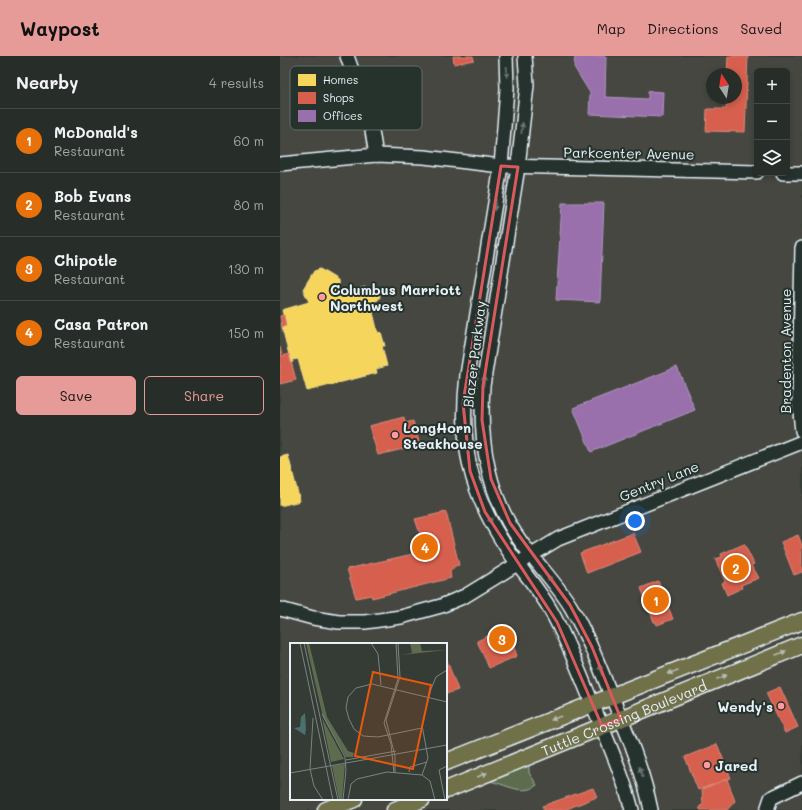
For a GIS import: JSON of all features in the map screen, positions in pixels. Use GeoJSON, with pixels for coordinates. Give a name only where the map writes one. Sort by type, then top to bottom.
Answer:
{"type":"FeatureCollection","features":[{"type":"Feature","properties":{"kind":"main road","name":"Tuttle Crossing Boulevard"},"geometry":{"type":"LineString","coordinates":[[447,762],[802,621]]}},
{"type":"Feature","properties":{"kind":"main road","name":"Tuttle Crossing Boulevard"},"geometry":{"type":"LineString","coordinates":[[447,790],[802,645]]}},
{"type":"Feature","properties":{"kind":"main road"},"geometry":{"type":"LineString","coordinates":[[326,810],[351,800]]}},
{"type":"Feature","properties":{"kind":"main road"},"geometry":{"type":"LineString","coordinates":[[395,810],[420,800]]}},
{"type":"Feature","properties":{"kind":"street"},"geometry":{"type":"LineString","coordinates":[[347,56],[350,66]]}},
{"type":"Feature","properties":{"kind":"street","name":"Blazer Parkway"},"geometry":{"type":"LineString","coordinates":[[506,56],[507,89],[501,166],[467,375],[464,420],[469,464],[477,493],[496,530],[548,606],[557,622],[602,726],[625,784],[632,810]]}},
{"type":"Feature","properties":{"kind":"street","name":"Blazer Parkway"},"geometry":{"type":"LineString","coordinates":[[525,56],[527,85],[518,167],[483,386],[482,420],[484,445],[491,478],[500,505],[510,523],[532,555],[557,587],[576,616],[592,647],[621,719],[643,780],[651,810]]}},
{"type":"Feature","properties":{"kind":"street"},"geometry":{"type":"LineString","coordinates":[[372,130],[376,155]]}},
{"type":"Feature","properties":{"kind":"street","name":"Parkcenter Avenue"},"geometry":{"type":"LineString","coordinates":[[280,164],[376,155],[424,157],[518,167],[754,172]]}},
{"type":"Feature","properties":{"kind":"street"},"geometry":{"type":"LineString","coordinates":[[790,173],[802,173]]}},
{"type":"Feature","properties":{"kind":"street","name":"Bradenton Avenue"},"geometry":{"type":"LineString","coordinates":[[802,248],[799,402],[802,430]]}},
{"type":"Feature","properties":{"kind":"street","name":"Gentry Lane"},"geometry":{"type":"LineString","coordinates":[[280,609],[313,618],[339,622],[365,622],[401,617],[441,606],[465,596],[558,539],[802,442]]}},
{"type":"Feature","properties":{"kind":"street"},"geometry":{"type":"LineString","coordinates":[[767,810],[771,798],[802,783]]}},
{"type":"Feature","properties":{"kind":"highlighted area"},"geometry":{"type":"Polygon","coordinates":[[[501,166],[518,167],[483,386],[482,420],[491,479],[510,523],[570,605],[592,647],[621,719],[602,726],[557,622],[485,512],[470,471],[463,403],[501,166]]]}},
{"type":"Feature","properties":{"kind":"shaded area"},"geometry":{"type":"Polygon","coordinates":[[[280,56],[802,56],[802,810],[280,810],[280,56]]]}},
{"type":"Feature","properties":{"kind":"green space"},"geometry":{"type":"Polygon","coordinates":[[[529,764],[529,773],[537,785],[531,788],[519,790],[488,781],[529,764]]]}},
{"type":"Feature","properties":{"kind":"building: Homes"},"geometry":{"type":"Polygon","coordinates":[[[320,269],[338,280],[339,294],[365,287],[367,292],[376,291],[379,293],[380,297],[378,300],[372,302],[373,304],[371,304],[378,333],[381,332],[385,346],[382,346],[387,366],[376,369],[377,373],[307,391],[298,359],[292,360],[293,362],[291,363],[282,327],[286,326],[282,310],[309,302],[303,289],[314,271],[320,269]]]}},
{"type":"Feature","properties":{"kind":"building: Homes"},"geometry":{"type":"Polygon","coordinates":[[[288,455],[300,501],[280,506],[280,457],[288,455]]]}},
{"type":"Feature","properties":{"kind":"building: Shops"},"geometry":{"type":"Polygon","coordinates":[[[453,56],[473,56],[474,60],[454,64],[453,56]]]}},
{"type":"Feature","properties":{"kind":"building: Shops"},"geometry":{"type":"Polygon","coordinates":[[[728,56],[748,56],[745,132],[706,131],[707,109],[726,109],[726,104],[742,104],[742,68],[727,68],[728,56]]]}},
{"type":"Feature","properties":{"kind":"building: Shops"},"geometry":{"type":"Polygon","coordinates":[[[284,315],[286,326],[282,327],[280,316],[284,315]]]}},
{"type":"Feature","properties":{"kind":"building: Shops"},"geometry":{"type":"Polygon","coordinates":[[[280,347],[282,356],[289,354],[296,380],[280,384],[280,347]]]}},
{"type":"Feature","properties":{"kind":"building: Shops","name":"LongHorn Steakhouse"},"geometry":{"type":"Polygon","coordinates":[[[404,417],[405,423],[413,421],[420,445],[378,455],[369,426],[404,417]]]}},
{"type":"Feature","properties":{"kind":"building: Shops"},"geometry":{"type":"Polygon","coordinates":[[[446,512],[459,565],[455,566],[450,572],[451,578],[372,598],[371,595],[356,598],[347,569],[417,553],[415,544],[423,542],[415,519],[446,512]]]}},
{"type":"Feature","properties":{"kind":"building: Shops"},"geometry":{"type":"Polygon","coordinates":[[[633,533],[641,552],[587,573],[580,553],[633,533]]]}},
{"type":"Feature","properties":{"kind":"building: Shops"},"geometry":{"type":"Polygon","coordinates":[[[798,535],[802,545],[802,572],[794,575],[781,542],[798,535]]]}},
{"type":"Feature","properties":{"kind":"building: Shops"},"geometry":{"type":"Polygon","coordinates":[[[744,544],[754,564],[751,565],[759,578],[741,585],[742,588],[727,595],[722,583],[725,581],[715,559],[722,557],[721,554],[744,544]]]}},
{"type":"Feature","properties":{"kind":"building: Shops"},"geometry":{"type":"Polygon","coordinates":[[[658,581],[673,619],[657,625],[656,622],[654,622],[641,588],[658,581]]]}},
{"type":"Feature","properties":{"kind":"building: Shops"},"geometry":{"type":"Polygon","coordinates":[[[507,627],[517,656],[489,668],[477,641],[507,627]]]}},
{"type":"Feature","properties":{"kind":"building: Shops"},"geometry":{"type":"Polygon","coordinates":[[[447,661],[458,690],[447,694],[447,661]]]}},
{"type":"Feature","properties":{"kind":"building: Shops","name":"Wendy's"},"geometry":{"type":"Polygon","coordinates":[[[780,687],[798,727],[785,733],[766,693],[780,687]]]}},
{"type":"Feature","properties":{"kind":"building: Shops","name":"Jared"},"geometry":{"type":"Polygon","coordinates":[[[717,744],[731,778],[698,790],[685,757],[717,744]]]}},
{"type":"Feature","properties":{"kind":"building: Shops"},"geometry":{"type":"Polygon","coordinates":[[[727,779],[735,801],[727,810],[700,810],[700,806],[703,805],[702,789],[727,779]]]}},
{"type":"Feature","properties":{"kind":"building: Shops"},"geometry":{"type":"Polygon","coordinates":[[[593,788],[597,797],[564,810],[544,810],[542,806],[593,788]]]}},
{"type":"Feature","properties":{"kind":"building: Offices"},"geometry":{"type":"Polygon","coordinates":[[[575,56],[606,56],[605,97],[648,99],[648,91],[663,92],[662,117],[589,114],[590,93],[574,67],[575,56]]]}},
{"type":"Feature","properties":{"kind":"building: Offices"},"geometry":{"type":"Polygon","coordinates":[[[562,203],[604,203],[600,302],[556,300],[562,203]]]}},
{"type":"Feature","properties":{"kind":"building: Offices"},"geometry":{"type":"Polygon","coordinates":[[[677,367],[695,410],[591,452],[573,408],[677,367]]]}},
{"type":"Feature","properties":{"kind":"place","name":"Columbus Marriott Northwest"},"geometry":{"type":"Point","coordinates":[322,297]}},
{"type":"Feature","properties":{"kind":"place","name":"LongHorn Steakhouse"},"geometry":{"type":"Point","coordinates":[395,435]}},
{"type":"Feature","properties":{"kind":"place","name":"Casa Patron"},"geometry":{"type":"Point","coordinates":[425,547]}},
{"type":"Feature","properties":{"kind":"place","name":"Bob Evans"},"geometry":{"type":"Point","coordinates":[736,568]}},
{"type":"Feature","properties":{"kind":"place","name":"McDonald's"},"geometry":{"type":"Point","coordinates":[656,600]}},
{"type":"Feature","properties":{"kind":"place","name":"Chipotle"},"geometry":{"type":"Point","coordinates":[502,639]}},
{"type":"Feature","properties":{"kind":"place","name":"Wendy's"},"geometry":{"type":"Point","coordinates":[781,706]}},
{"type":"Feature","properties":{"kind":"place","name":"Jared"},"geometry":{"type":"Point","coordinates":[707,765]}}]}
